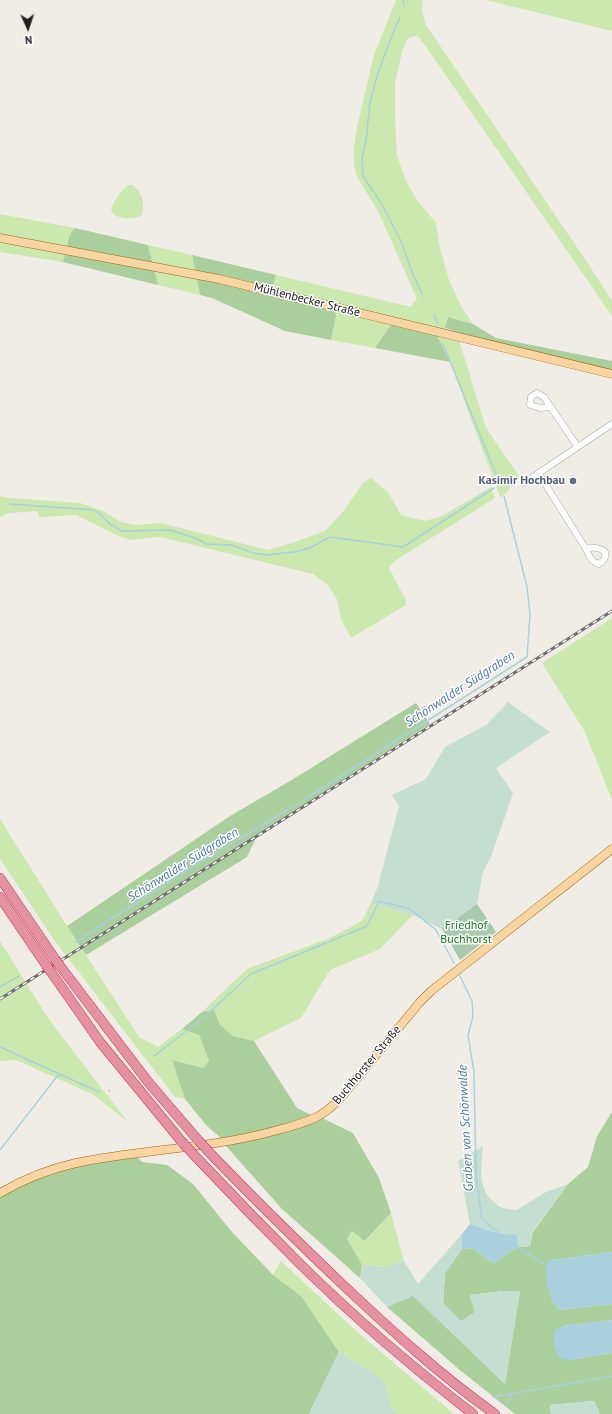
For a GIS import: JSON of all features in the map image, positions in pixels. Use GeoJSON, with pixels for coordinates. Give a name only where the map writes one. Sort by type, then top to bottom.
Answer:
{"type":"FeatureCollection","features":[{"type":"Feature","properties":{"kind":"highway"},"geometry":{"type":"LineString","coordinates":[[0,878],[58,962],[149,1083],[209,1152],[364,1306],[447,1378],[495,1414]]}},
{"type":"Feature","properties":{"kind":"highway"},"geometry":{"type":"LineString","coordinates":[[0,897],[100,1042],[182,1142],[278,1242],[334,1296],[410,1363],[473,1414]]}},
{"type":"Feature","properties":{"kind":"main road","name":"Mühlenbecker Straße"},"geometry":{"type":"LineString","coordinates":[[0,238],[219,279],[612,374]]}},
{"type":"Feature","properties":{"kind":"main road","name":"Buchhorster Straße"},"geometry":{"type":"LineString","coordinates":[[0,1193],[41,1173],[76,1163],[222,1142],[269,1132],[319,1116],[329,1109],[343,1095],[415,1008],[431,991],[612,849]]}},
{"type":"Feature","properties":{"kind":"street"},"geometry":{"type":"LineString","coordinates":[[550,407],[578,446]]}},
{"type":"Feature","properties":{"kind":"street"},"geometry":{"type":"LineString","coordinates":[[524,483],[612,424]]}},
{"type":"Feature","properties":{"kind":"street"},"geometry":{"type":"LineString","coordinates":[[539,474],[586,549]]}},
{"type":"Feature","properties":{"kind":"green space"},"geometry":{"type":"Polygon","coordinates":[[[396,0],[423,0],[422,6],[426,25],[612,301],[612,316],[420,38],[416,36],[410,37],[406,41],[402,52],[395,84],[397,155],[406,181],[417,200],[436,223],[439,244],[449,280],[462,308],[473,324],[448,317],[445,328],[438,335],[459,340],[486,428],[519,476],[507,492],[500,497],[450,362],[437,335],[392,323],[375,348],[331,340],[337,311],[271,295],[276,275],[411,307],[417,299],[379,213],[357,177],[354,164],[354,148],[357,127],[374,55],[396,0]]]}},
{"type":"Feature","properties":{"kind":"green space"},"geometry":{"type":"Polygon","coordinates":[[[486,0],[612,0],[612,31],[486,0]]]}},
{"type":"Feature","properties":{"kind":"green space"},"geometry":{"type":"Polygon","coordinates":[[[128,185],[133,185],[141,195],[143,208],[141,216],[121,218],[111,211],[118,196],[128,185]]]}},
{"type":"Feature","properties":{"kind":"green space"},"geometry":{"type":"Polygon","coordinates":[[[0,214],[75,228],[70,234],[63,262],[0,252],[0,214]]]}},
{"type":"Feature","properties":{"kind":"green space"},"geometry":{"type":"Polygon","coordinates":[[[75,228],[148,245],[158,285],[63,262],[70,234],[75,228]]]}},
{"type":"Feature","properties":{"kind":"green space"},"geometry":{"type":"Polygon","coordinates":[[[148,245],[192,255],[200,295],[158,285],[148,245]]]}},
{"type":"Feature","properties":{"kind":"green space"},"geometry":{"type":"Polygon","coordinates":[[[192,255],[276,275],[271,294],[337,311],[331,340],[285,331],[212,298],[200,295],[192,255]]]}},
{"type":"Feature","properties":{"kind":"green space"},"geometry":{"type":"Polygon","coordinates":[[[448,317],[473,324],[496,338],[612,361],[612,369],[527,352],[465,335],[445,328],[448,317]]]}},
{"type":"Feature","properties":{"kind":"green space"},"geometry":{"type":"Polygon","coordinates":[[[392,323],[437,335],[450,362],[375,348],[392,323]]]}},
{"type":"Feature","properties":{"kind":"green space"},"geometry":{"type":"Polygon","coordinates":[[[371,478],[388,492],[401,515],[425,521],[442,516],[491,487],[495,498],[393,562],[389,568],[405,598],[406,605],[351,638],[341,619],[337,599],[327,584],[313,574],[160,537],[131,540],[119,536],[76,515],[40,517],[37,511],[9,513],[0,517],[0,496],[80,503],[103,511],[121,522],[135,525],[161,523],[268,550],[325,531],[342,513],[363,483],[371,478]]]}},
{"type":"Feature","properties":{"kind":"green space"},"geometry":{"type":"Polygon","coordinates":[[[612,618],[612,800],[585,732],[542,663],[612,618]]]}},
{"type":"Feature","properties":{"kind":"green space"},"geometry":{"type":"Polygon","coordinates":[[[508,702],[550,732],[496,768],[513,793],[491,857],[483,872],[477,904],[442,929],[413,915],[371,903],[377,889],[399,806],[392,795],[426,779],[445,747],[486,725],[508,702]]]}},
{"type":"Feature","properties":{"kind":"green space"},"geometry":{"type":"Polygon","coordinates":[[[416,703],[430,724],[258,834],[247,857],[86,955],[67,926],[230,816],[290,781],[416,703]]]}},
{"type":"Feature","properties":{"kind":"green space"},"geometry":{"type":"Polygon","coordinates":[[[0,819],[139,1037],[158,1047],[182,1029],[199,1035],[209,1061],[203,1068],[172,1060],[185,1099],[175,1097],[54,940],[0,859],[0,819]]]}},
{"type":"Feature","properties":{"kind":"green space"},"geometry":{"type":"Polygon","coordinates":[[[371,903],[413,915],[380,949],[330,970],[301,1018],[254,1041],[233,1036],[202,1012],[247,969],[330,938],[362,921],[371,903]]]}},
{"type":"Feature","properties":{"kind":"green space","name":"Friedhof Buchhorst"},"geometry":{"type":"Polygon","coordinates":[[[477,904],[496,932],[460,960],[442,929],[477,904]]]}},
{"type":"Feature","properties":{"kind":"green space"},"geometry":{"type":"Polygon","coordinates":[[[0,941],[50,1021],[127,1121],[92,1094],[16,1060],[0,1061],[0,941]]]}},
{"type":"Feature","properties":{"kind":"green space"},"geometry":{"type":"Polygon","coordinates":[[[214,1010],[220,1025],[233,1036],[254,1041],[297,1108],[313,1116],[282,1126],[222,1139],[206,1125],[185,1099],[172,1060],[203,1068],[209,1061],[199,1035],[182,1029],[202,1012],[214,1010]]]}},
{"type":"Feature","properties":{"kind":"green space"},"geometry":{"type":"Polygon","coordinates":[[[612,1112],[612,1252],[552,1260],[556,1308],[561,1310],[612,1304],[612,1320],[562,1326],[570,1360],[612,1353],[612,1414],[600,1414],[594,1401],[550,1405],[551,1414],[515,1414],[461,1371],[387,1307],[413,1295],[505,1384],[520,1291],[502,1291],[470,1295],[475,1312],[461,1322],[443,1303],[445,1273],[462,1249],[473,1248],[493,1263],[518,1247],[530,1246],[533,1232],[568,1184],[588,1167],[597,1136],[612,1112]]]}},
{"type":"Feature","properties":{"kind":"green space"},"geometry":{"type":"Polygon","coordinates":[[[322,1118],[353,1133],[379,1178],[391,1213],[365,1241],[352,1231],[347,1239],[362,1265],[360,1278],[282,1209],[225,1145],[322,1118]]]}},
{"type":"Feature","properties":{"kind":"green space"},"geometry":{"type":"Polygon","coordinates":[[[483,1146],[481,1171],[484,1187],[492,1201],[501,1207],[517,1210],[544,1193],[568,1184],[533,1231],[530,1246],[518,1247],[516,1235],[497,1233],[470,1224],[458,1161],[483,1146]]]}},
{"type":"Feature","properties":{"kind":"green space"},"geometry":{"type":"Polygon","coordinates":[[[137,1157],[142,1162],[167,1165],[193,1184],[232,1232],[273,1275],[301,1296],[339,1352],[309,1414],[0,1414],[0,1197],[33,1180],[49,1174],[83,1166],[137,1157]]]}},
{"type":"Feature","properties":{"kind":"green space"},"geometry":{"type":"Polygon","coordinates":[[[391,1213],[404,1261],[385,1267],[362,1265],[347,1239],[352,1230],[366,1241],[391,1213]]]}},
{"type":"Feature","properties":{"kind":"green space"},"geometry":{"type":"Polygon","coordinates":[[[461,1235],[462,1249],[445,1274],[443,1303],[461,1321],[475,1312],[470,1295],[502,1291],[520,1291],[505,1384],[413,1296],[387,1307],[360,1278],[362,1265],[385,1267],[404,1261],[418,1284],[461,1235]]]}},
{"type":"Feature","properties":{"kind":"green space"},"geometry":{"type":"Polygon","coordinates":[[[281,1261],[354,1329],[454,1414],[399,1414],[391,1408],[384,1380],[339,1352],[301,1296],[273,1275],[281,1261]]]}},
{"type":"Feature","properties":{"kind":"green space"},"geometry":{"type":"Polygon","coordinates":[[[339,1352],[384,1380],[391,1408],[399,1414],[309,1414],[339,1352]]]}},
{"type":"Feature","properties":{"kind":"green space"},"geometry":{"type":"Polygon","coordinates":[[[594,1401],[600,1414],[551,1414],[550,1405],[594,1401]]]}},
{"type":"Feature","properties":{"kind":"water"},"geometry":{"type":"Polygon","coordinates":[[[470,1224],[497,1233],[517,1235],[518,1247],[493,1263],[473,1248],[462,1249],[461,1235],[470,1224]]]}},
{"type":"Feature","properties":{"kind":"water"},"geometry":{"type":"Polygon","coordinates":[[[612,1252],[612,1304],[561,1310],[556,1308],[553,1304],[548,1286],[546,1273],[547,1262],[552,1260],[612,1252]]]}},
{"type":"Feature","properties":{"kind":"water"},"geometry":{"type":"Polygon","coordinates":[[[612,1320],[612,1353],[570,1360],[561,1359],[554,1345],[555,1330],[562,1326],[612,1320]]]}},
{"type":"Feature","properties":{"kind":"waterway","name":"Schönwalder Südgraben"},"geometry":{"type":"LineString","coordinates":[[403,0],[404,6]]}},
{"type":"Feature","properties":{"kind":"waterway","name":"Schönwalder Südgraben"},"geometry":{"type":"LineString","coordinates":[[400,17],[378,73],[370,102],[366,141],[362,158],[363,176],[381,203],[400,239],[422,294]]}},
{"type":"Feature","properties":{"kind":"waterway","name":"Schönwalder Südgraben"},"geometry":{"type":"LineString","coordinates":[[434,315],[438,324]]}},
{"type":"Feature","properties":{"kind":"waterway","name":"Schönwalder Südgraben"},"geometry":{"type":"LineString","coordinates":[[443,344],[500,484]]}},
{"type":"Feature","properties":{"kind":"waterway"},"geometry":{"type":"LineString","coordinates":[[10,504],[94,510],[110,524],[122,531],[170,530],[195,538],[207,544],[232,545],[253,553],[267,555],[294,552],[310,548],[330,537],[403,547],[494,488]]}},
{"type":"Feature","properties":{"kind":"waterway","name":"Schönwalder Südgraben"},"geometry":{"type":"LineString","coordinates":[[305,799],[527,657],[530,615],[527,587],[504,496]]}},
{"type":"Feature","properties":{"kind":"waterway","name":"Schönwalder Südgraben"},"geometry":{"type":"LineString","coordinates":[[76,942],[176,877],[299,803]]}},
{"type":"Feature","properties":{"kind":"waterway","name":"Graben von Schönwalde"},"geometry":{"type":"LineString","coordinates":[[154,1056],[202,1019],[251,974],[367,926],[379,901],[410,909],[436,930],[454,963]]}},
{"type":"Feature","properties":{"kind":"waterway","name":"Schönwalder Südgraben"},"geometry":{"type":"LineString","coordinates":[[0,987],[19,976]]}},
{"type":"Feature","properties":{"kind":"waterway","name":"Graben von Schönwalde"},"geometry":{"type":"LineString","coordinates":[[460,976],[472,1001],[473,1016],[468,1035],[474,1072],[476,1176],[482,1219],[501,1235]]}},
{"type":"Feature","properties":{"kind":"waterway","name":"Graben von Schönwalde"},"geometry":{"type":"LineString","coordinates":[[0,1047],[99,1092]]}},
{"type":"Feature","properties":{"kind":"waterway"},"geometry":{"type":"LineString","coordinates":[[0,1150],[59,1074]]}},
{"type":"Feature","properties":{"kind":"waterway","name":"Graben von Schönwalde"},"geometry":{"type":"LineString","coordinates":[[517,1247],[547,1266]]}},
{"type":"Feature","properties":{"kind":"waterway"},"geometry":{"type":"LineString","coordinates":[[493,1397],[612,1376]]}},
{"type":"Feature","properties":{"kind":"waterway"},"geometry":{"type":"LineString","coordinates":[[506,1406],[511,1395]]}},
{"type":"Feature","properties":{"kind":"railway"},"geometry":{"type":"LineString","coordinates":[[0,999],[612,611]]}},
{"type":"Feature","properties":{"kind":"place","name":"Kasimir Hochbau"},"geometry":{"type":"Point","coordinates":[573,481]}}]}
